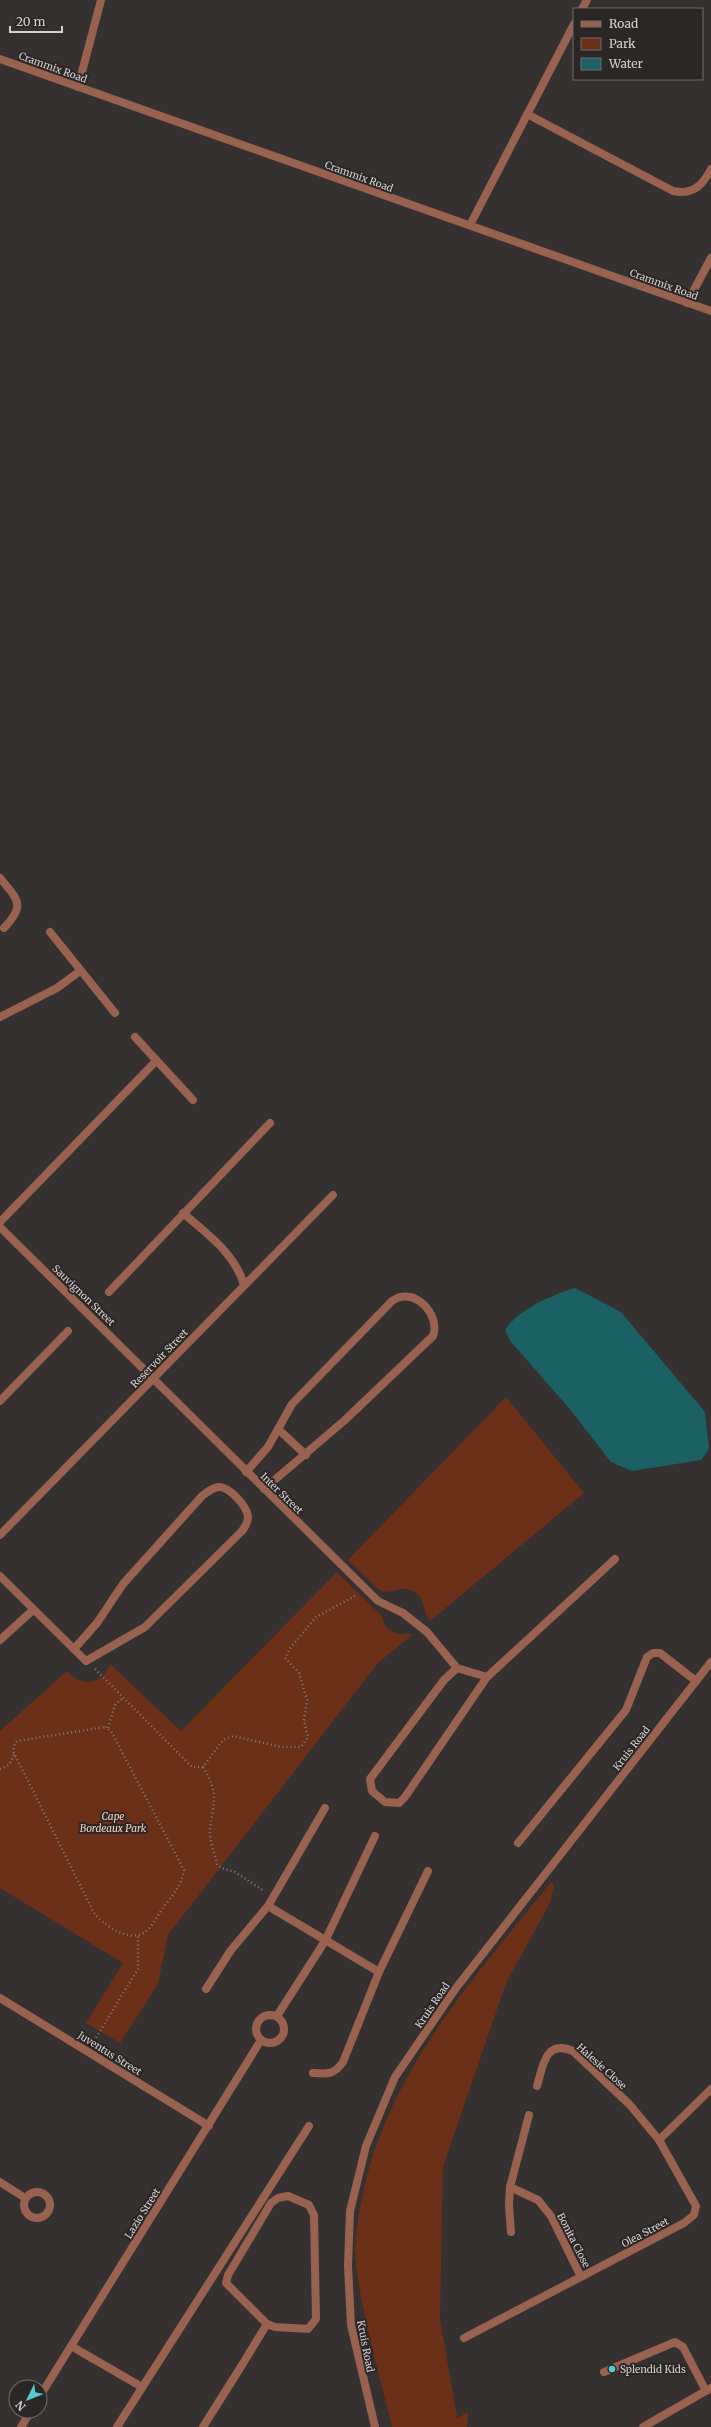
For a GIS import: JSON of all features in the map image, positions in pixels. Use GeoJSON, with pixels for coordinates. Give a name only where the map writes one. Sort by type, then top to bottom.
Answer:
{"type":"FeatureCollection","features":[{"type":"Feature","properties":{"kind":"street"},"geometry":{"type":"LineString","coordinates":[[78,87],[101,0]]}},
{"type":"Feature","properties":{"kind":"street"},"geometry":{"type":"LineString","coordinates":[[470,225],[573,26]]}},
{"type":"Feature","properties":{"kind":"street","name":"Crammix Road"},"geometry":{"type":"LineString","coordinates":[[0,59],[711,311]]}},
{"type":"Feature","properties":{"kind":"street"},"geometry":{"type":"LineString","coordinates":[[527,114],[673,191],[681,193],[695,189],[705,181],[711,169]]}},
{"type":"Feature","properties":{"kind":"street"},"geometry":{"type":"LineString","coordinates":[[687,303],[711,258]]}},
{"type":"Feature","properties":{"kind":"street"},"geometry":{"type":"LineString","coordinates":[[0,878],[14,896],[18,908],[15,917],[4,928]]}},
{"type":"Feature","properties":{"kind":"street"},"geometry":{"type":"LineString","coordinates":[[50,932],[115,1013]]}},
{"type":"Feature","properties":{"kind":"street"},"geometry":{"type":"LineString","coordinates":[[0,1016],[57,988],[80,971]]}},
{"type":"Feature","properties":{"kind":"street"},"geometry":{"type":"LineString","coordinates":[[135,1037],[193,1100]]}},
{"type":"Feature","properties":{"kind":"street"},"geometry":{"type":"LineString","coordinates":[[0,1222],[156,1061]]}},
{"type":"Feature","properties":{"kind":"street"},"geometry":{"type":"LineString","coordinates":[[108,1292],[270,1123]]}},
{"type":"Feature","properties":{"kind":"street","name":"Reservoir Street"},"geometry":{"type":"LineString","coordinates":[[0,1535],[333,1195]]}},
{"type":"Feature","properties":{"kind":"street"},"geometry":{"type":"LineString","coordinates":[[183,1213],[234,1260],[240,1271],[244,1285]]}},
{"type":"Feature","properties":{"kind":"street","name":"Sauvignon Street"},"geometry":{"type":"LineString","coordinates":[[0,1227],[153,1379]]}},
{"type":"Feature","properties":{"kind":"street"},"geometry":{"type":"LineString","coordinates":[[246,1472],[268,1447],[292,1404],[392,1301],[399,1296],[406,1295],[415,1298],[427,1309],[433,1319],[435,1329],[432,1336],[306,1455],[264,1489]]}},
{"type":"Feature","properties":{"kind":"street"},"geometry":{"type":"LineString","coordinates":[[0,1401],[68,1331]]}},
{"type":"Feature","properties":{"kind":"street","name":"Inter Street"},"geometry":{"type":"LineString","coordinates":[[153,1379],[378,1601],[403,1613],[427,1632],[457,1668]]}},
{"type":"Feature","properties":{"kind":"street"},"geometry":{"type":"LineString","coordinates":[[278,1429],[306,1455]]}},
{"type":"Feature","properties":{"kind":"street"},"geometry":{"type":"LineString","coordinates":[[0,1576],[86,1661],[145,1627],[242,1531],[247,1524],[248,1516],[243,1506],[227,1489],[219,1487],[210,1489],[123,1584],[97,1623],[74,1649]]}},
{"type":"Feature","properties":{"kind":"street"},"geometry":{"type":"LineString","coordinates":[[486,1677],[457,1668],[444,1680],[370,1779],[372,1791],[385,1802],[399,1802],[404,1797],[486,1677],[616,1559]]}},
{"type":"Feature","properties":{"kind":"street"},"geometry":{"type":"LineString","coordinates":[[0,1640],[33,1610]]}},
{"type":"Feature","properties":{"kind":"street"},"geometry":{"type":"LineString","coordinates":[[518,1844],[626,1710],[647,1658],[653,1653],[660,1653],[696,1681]]}},
{"type":"Feature","properties":{"kind":"street","name":"Kruis Road"},"geometry":{"type":"LineString","coordinates":[[375,2427],[350,2325],[348,2266],[350,2211],[366,2146],[395,2077],[456,1988],[711,1662]]}},
{"type":"Feature","properties":{"kind":"street"},"geometry":{"type":"LineString","coordinates":[[206,1989],[231,1950],[268,1906],[325,1808]]}},
{"type":"Feature","properties":{"kind":"street"},"geometry":{"type":"LineString","coordinates":[[277,2016],[325,1941],[374,1836]]}},
{"type":"Feature","properties":{"kind":"street"},"geometry":{"type":"LineString","coordinates":[[313,2073],[330,2074],[339,2067],[379,1972],[428,1871]]}},
{"type":"Feature","properties":{"kind":"street"},"geometry":{"type":"LineString","coordinates":[[268,1906],[379,1972]]}},
{"type":"Feature","properties":{"kind":"street","name":"Juventus Street"},"geometry":{"type":"LineString","coordinates":[[0,1998],[209,2126]]}},
{"type":"Feature","properties":{"kind":"street"},"geometry":{"type":"LineString","coordinates":[[266,2015],[277,2016],[284,2025],[282,2037],[272,2043],[261,2040],[255,2031],[257,2021],[266,2015]]}},
{"type":"Feature","properties":{"kind":"street","name":"Lazio Street"},"geometry":{"type":"LineString","coordinates":[[48,2383],[261,2040]]}},
{"type":"Feature","properties":{"kind":"street","name":"Halesie Close"},"geometry":{"type":"LineString","coordinates":[[536,2086],[546,2057],[552,2050],[565,2048],[573,2051],[630,2105],[659,2140]]}},
{"type":"Feature","properties":{"kind":"street"},"geometry":{"type":"LineString","coordinates":[[659,2140],[711,2089]]}},
{"type":"Feature","properties":{"kind":"street"},"geometry":{"type":"LineString","coordinates":[[511,2232],[509,2205],[510,2187],[529,2115]]}},
{"type":"Feature","properties":{"kind":"street"},"geometry":{"type":"LineString","coordinates":[[117,2427],[309,2126]]}},
{"type":"Feature","properties":{"kind":"street","name":"Olea Street"},"geometry":{"type":"LineString","coordinates":[[464,2338],[684,2223],[694,2215],[696,2206],[659,2140]]}},
{"type":"Feature","properties":{"kind":"street"},"geometry":{"type":"LineString","coordinates":[[0,2182],[25,2198]]}},
{"type":"Feature","properties":{"kind":"street","name":"Bonita Close"},"geometry":{"type":"LineString","coordinates":[[510,2187],[538,2200],[551,2216],[580,2277]]}},
{"type":"Feature","properties":{"kind":"street"},"geometry":{"type":"LineString","coordinates":[[288,2196],[309,2205],[314,2215],[316,2319],[314,2324],[308,2329],[275,2327],[267,2324],[228,2286],[226,2279],[271,2203],[278,2198],[288,2196]]}},
{"type":"Feature","properties":{"kind":"street"},"geometry":{"type":"LineString","coordinates":[[203,2427],[267,2324]]}},
{"type":"Feature","properties":{"kind":"street"},"geometry":{"type":"LineString","coordinates":[[604,2372],[666,2344],[677,2342],[683,2347],[709,2390],[711,2399]]}},
{"type":"Feature","properties":{"kind":"street"},"geometry":{"type":"LineString","coordinates":[[71,2346],[142,2386]]}},
{"type":"Feature","properties":{"kind":"street"},"geometry":{"type":"LineString","coordinates":[[643,2427],[709,2390]]}},
{"type":"Feature","properties":{"kind":"path"},"geometry":{"type":"LineString","coordinates":[[203,1767],[223,1740],[233,1736],[281,1747],[301,1747],[308,1737],[304,1720],[307,1700],[299,1673],[285,1658],[291,1647],[316,1617],[355,1596]]}},
{"type":"Feature","properties":{"kind":"path"},"geometry":{"type":"LineString","coordinates":[[105,1677],[192,1767],[203,1767]]}},
{"type":"Feature","properties":{"kind":"path"},"geometry":{"type":"LineString","coordinates":[[108,1728],[17,1741],[13,1747],[14,1754],[94,1913],[110,1929],[123,1934],[138,1934],[149,1928],[183,1881],[184,1870],[108,1728],[115,1705],[124,1697]]}},
{"type":"Feature","properties":{"kind":"path"},"geometry":{"type":"LineString","coordinates":[[0,1769],[8,1765],[14,1754]]}},
{"type":"Feature","properties":{"kind":"path"},"geometry":{"type":"LineString","coordinates":[[203,1767],[212,1783],[214,1810],[210,1831],[217,1864],[221,1868],[235,1872],[256,1887]]}},
{"type":"Feature","properties":{"kind":"path"},"geometry":{"type":"LineString","coordinates":[[88,2052],[138,1969],[138,1934]]}},
{"type":"Feature","properties":{"kind":"green space"},"geometry":{"type":"Polygon","coordinates":[[[506,1397],[584,1493],[430,1621],[420,1598],[413,1591],[403,1589],[386,1592],[379,1590],[348,1560],[506,1397]]]}},
{"type":"Feature","properties":{"kind":"green space","name":"Cape Bordeaux Park"},"geometry":{"type":"Polygon","coordinates":[[[337,1572],[381,1615],[386,1627],[398,1634],[413,1634],[377,1664],[168,1935],[158,1984],[120,2043],[86,2023],[123,1963],[0,1888],[0,1731],[67,1671],[79,1680],[91,1682],[102,1676],[107,1671],[110,1664],[181,1731],[337,1572]]]}},
{"type":"Feature","properties":{"kind":"green space"},"geometry":{"type":"Polygon","coordinates":[[[551,1882],[554,1885],[550,1903],[506,1983],[443,2167],[440,2319],[457,2418],[468,2412],[467,2427],[392,2427],[368,2330],[360,2291],[355,2253],[359,2213],[375,2149],[392,2107],[413,2066],[438,2028],[465,1990],[551,1882]]]}},
{"type":"Feature","properties":{"kind":"water"},"geometry":{"type":"Polygon","coordinates":[[[575,1288],[621,1312],[705,1412],[709,1449],[701,1460],[632,1471],[611,1462],[568,1407],[511,1342],[505,1330],[518,1316],[527,1309],[546,1299],[575,1288]]]}},
{"type":"Feature","properties":{"kind":"place","name":"Splendid Kids"},"geometry":{"type":"Point","coordinates":[612,2369]}}]}
